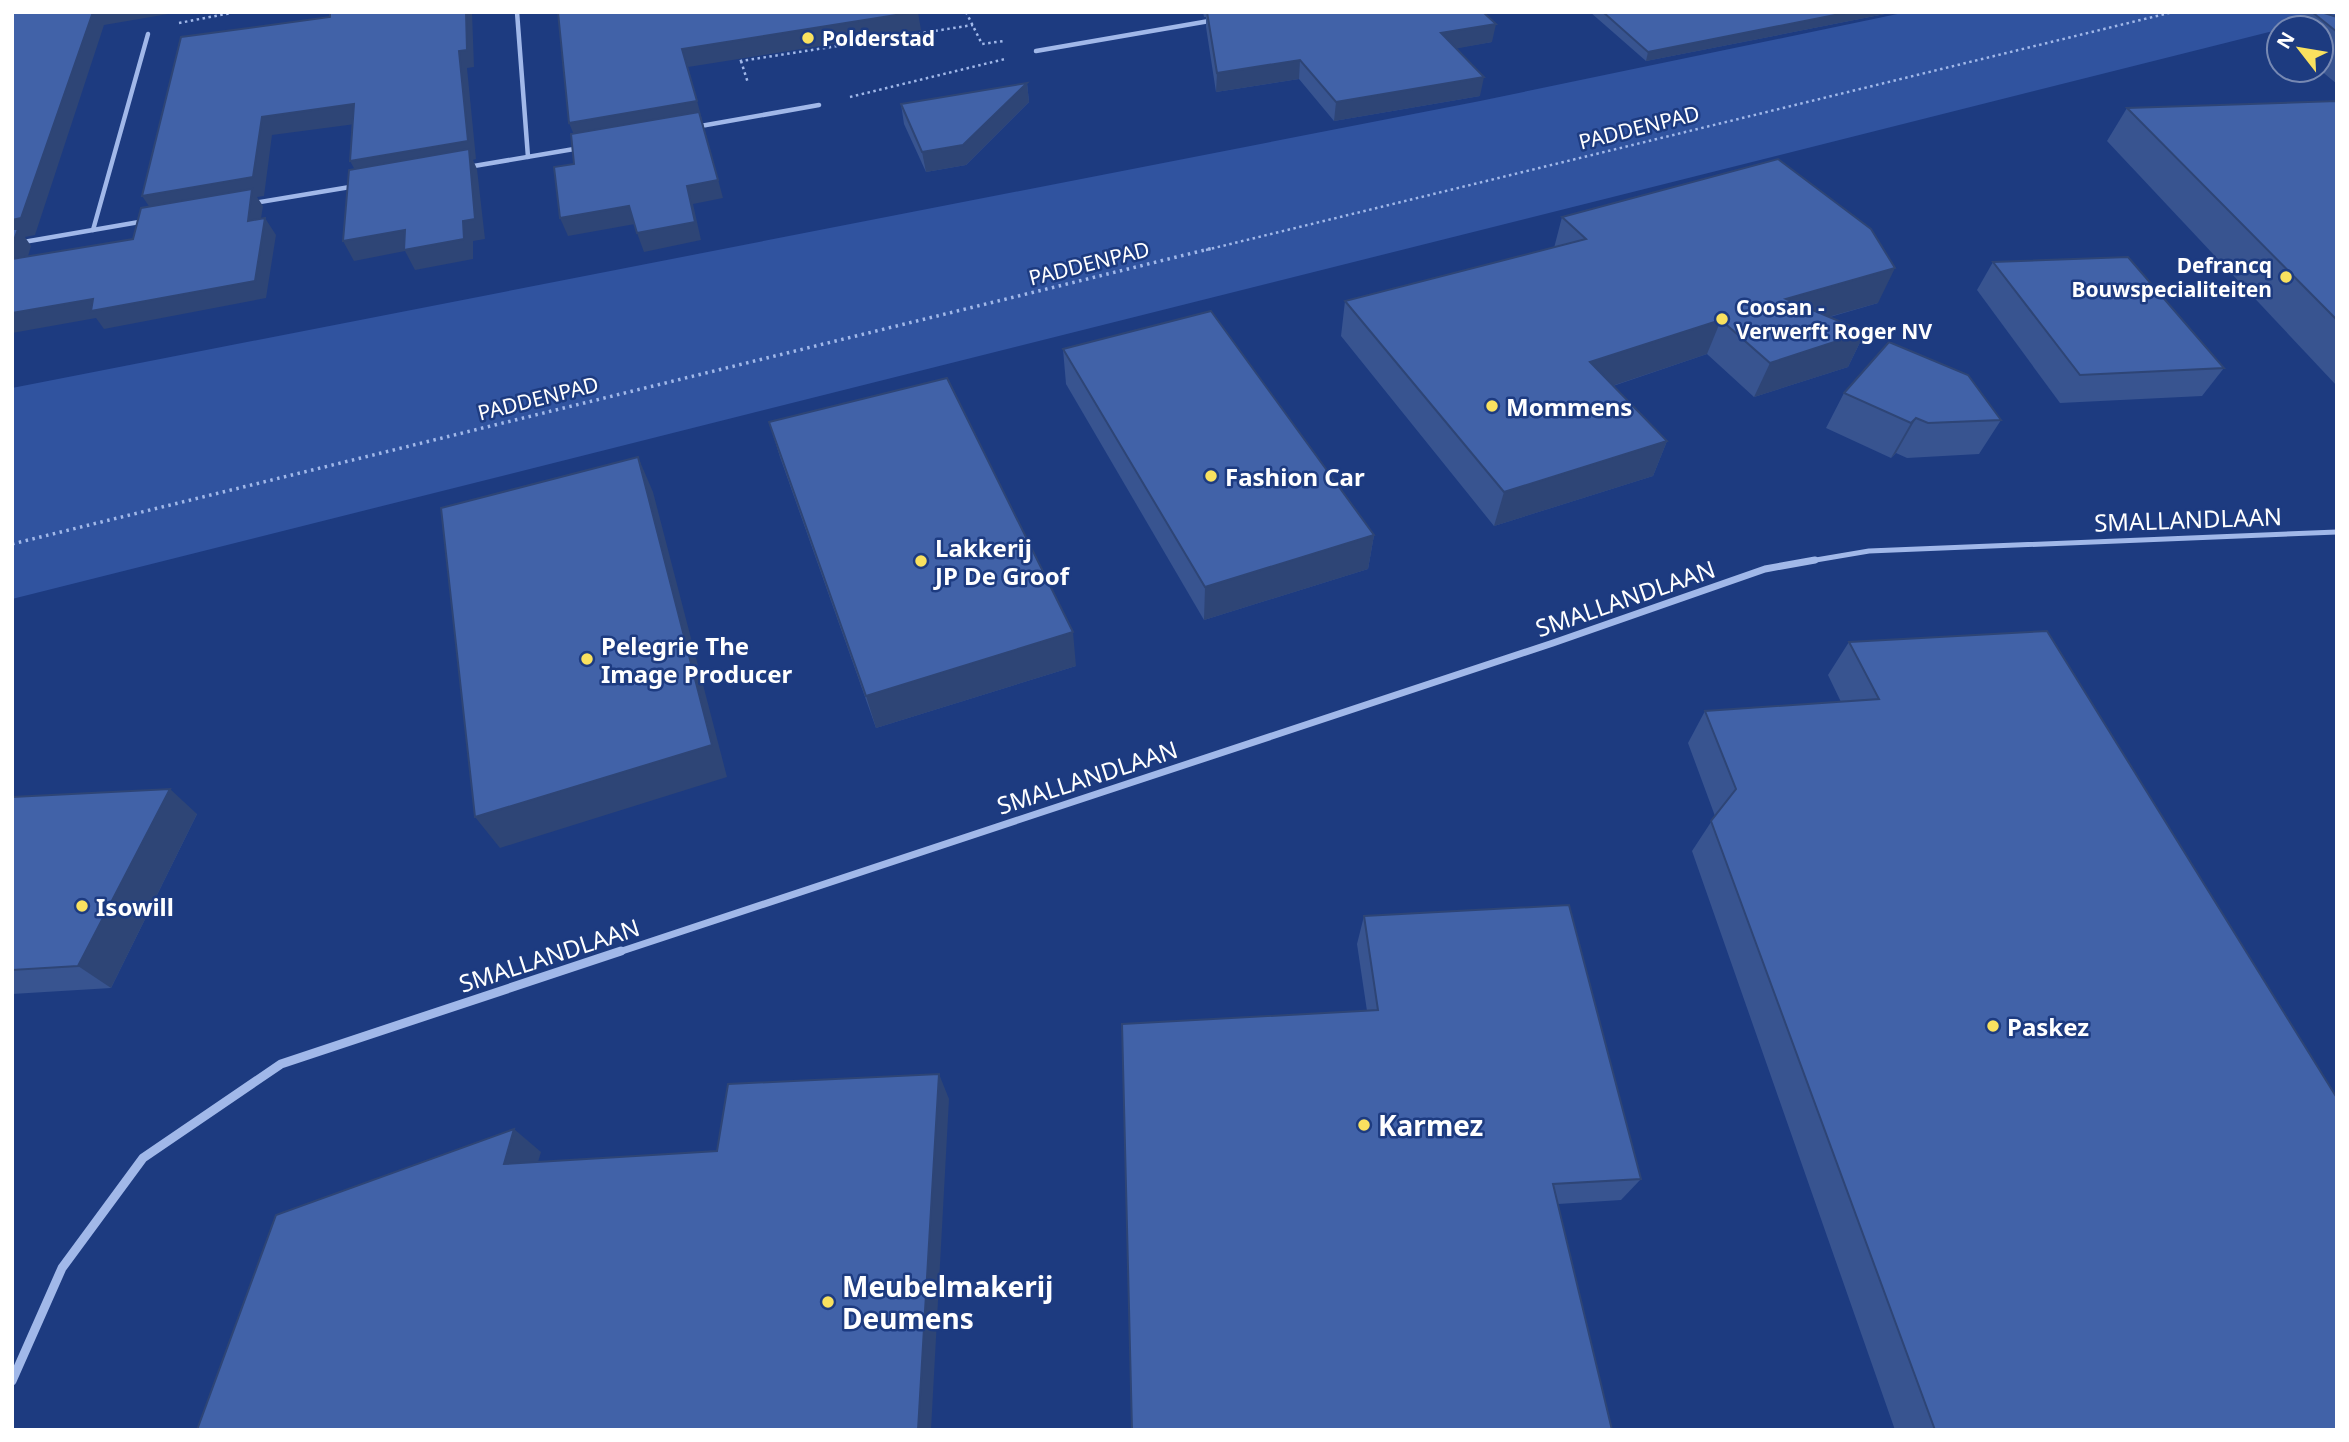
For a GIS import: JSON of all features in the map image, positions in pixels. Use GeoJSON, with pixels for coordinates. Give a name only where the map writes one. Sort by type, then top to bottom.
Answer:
{"type":"FeatureCollection","features":[{"type":"Feature","properties":{"kind":"street"},"geometry":{"type":"LineString","coordinates":[[517,12],[528,157]]}},
{"type":"Feature","properties":{"kind":"street"},"geometry":{"type":"LineString","coordinates":[[1036,51],[1222,19]]}},
{"type":"Feature","properties":{"kind":"street"},"geometry":{"type":"LineString","coordinates":[[93,230],[148,34]]}},
{"type":"Feature","properties":{"kind":"street"},"geometry":{"type":"LineString","coordinates":[[690,128],[819,105]]}},
{"type":"Feature","properties":{"kind":"street"},"geometry":{"type":"LineString","coordinates":[[460,169],[582,148]]}},
{"type":"Feature","properties":{"kind":"street"},"geometry":{"type":"LineString","coordinates":[[243,205],[365,185]]}},
{"type":"Feature","properties":{"kind":"street"},"geometry":{"type":"LineString","coordinates":[[12,244],[148,221]]}},
{"type":"Feature","properties":{"kind":"street","name":"SMALLANDLAAN"},"geometry":{"type":"LineString","coordinates":[[12,1381],[62,1268],[143,1158],[281,1064],[1553,643],[1765,569],[1869,551],[2337,532]]}},
{"type":"Feature","properties":{"kind":"path"},"geometry":{"type":"LineString","coordinates":[[819,105],[1036,51],[1028,37],[982,44],[966,12]]}},
{"type":"Feature","properties":{"kind":"path","name":"PADDENPAD"},"geometry":{"type":"LineString","coordinates":[[12,544],[2173,12]]}},
{"type":"Feature","properties":{"kind":"path"},"geometry":{"type":"LineString","coordinates":[[738,48],[741,61],[972,25]]}},
{"type":"Feature","properties":{"kind":"shaded area"},"geometry":{"type":"Polygon","coordinates":[[[1907,12],[2337,12],[2335,16],[2265,14],[2265,33],[12,599],[12,388],[1480,101],[1907,12]]]}},
{"type":"Feature","properties":{"kind":"building"},"geometry":{"type":"Polygon","coordinates":[[[12,12],[93,12],[21,218],[12,220],[12,12]]]}},
{"type":"Feature","properties":{"kind":"building"},"geometry":{"type":"Polygon","coordinates":[[[330,12],[466,12],[467,50],[459,51],[468,141],[350,161],[354,104],[262,117],[253,177],[142,196],[181,37],[330,17],[330,12]]]}},
{"type":"Feature","properties":{"kind":"building"},"geometry":{"type":"Polygon","coordinates":[[[558,12],[915,12],[682,49],[697,101],[569,123],[558,12]]]}},
{"type":"Feature","properties":{"kind":"building"},"geometry":{"type":"Polygon","coordinates":[[[1207,12],[1483,12],[1496,24],[1441,33],[1484,77],[1336,102],[1300,60],[1217,73],[1207,12]]]}},
{"type":"Feature","properties":{"kind":"building"},"geometry":{"type":"Polygon","coordinates":[[[1603,12],[1850,12],[1648,52],[1603,12]]]}},
{"type":"Feature","properties":{"kind":"building"},"geometry":{"type":"Polygon","coordinates":[[[1027,83],[963,145],[922,152],[901,104],[1027,83]]]}},
{"type":"Feature","properties":{"kind":"building"},"geometry":{"type":"Polygon","coordinates":[[[2337,101],[2337,320],[2127,108],[2337,101]]]}},
{"type":"Feature","properties":{"kind":"building"},"geometry":{"type":"Polygon","coordinates":[[[699,112],[718,180],[687,186],[695,222],[637,233],[629,206],[560,218],[554,167],[574,164],[571,134],[699,112]]]}},
{"type":"Feature","properties":{"kind":"building"},"geometry":{"type":"Polygon","coordinates":[[[469,149],[475,219],[463,221],[464,239],[404,250],[405,230],[343,241],[349,170],[469,149]]]}},
{"type":"Feature","properties":{"kind":"building"},"geometry":{"type":"Polygon","coordinates":[[[1778,159],[1871,229],[1895,268],[1786,299],[1865,332],[1770,363],[1721,320],[1590,362],[1667,441],[1504,492],[1345,301],[1586,239],[1562,217],[1778,159]]]}},
{"type":"Feature","properties":{"kind":"building"},"geometry":{"type":"Polygon","coordinates":[[[252,189],[248,221],[265,218],[255,281],[91,311],[93,299],[12,313],[12,259],[133,239],[141,208],[252,189]]]}},
{"type":"Feature","properties":{"kind":"building"},"geometry":{"type":"Polygon","coordinates":[[[12,229],[18,229],[12,246],[12,229]]]}},
{"type":"Feature","properties":{"kind":"building"},"geometry":{"type":"Polygon","coordinates":[[[2128,257],[2224,368],[2080,375],[1993,262],[2128,257]]]}},
{"type":"Feature","properties":{"kind":"building","name":"Fashion Car"},"geometry":{"type":"Polygon","coordinates":[[[1211,311],[1374,535],[1205,587],[1063,349],[1211,311]]]}},
{"type":"Feature","properties":{"kind":"building"},"geometry":{"type":"Polygon","coordinates":[[[1889,342],[1968,375],[2001,420],[1928,423],[1916,418],[1911,423],[1844,393],[1889,342]]]}},
{"type":"Feature","properties":{"kind":"building","name":"Lakkerij JP De Groof"},"geometry":{"type":"Polygon","coordinates":[[[947,378],[1073,632],[866,696],[769,422],[947,378]]]}},
{"type":"Feature","properties":{"kind":"building","name":"Pelegrie The Image Producer"},"geometry":{"type":"Polygon","coordinates":[[[638,457],[712,745],[475,817],[441,508],[638,457]]]}},
{"type":"Feature","properties":{"kind":"building","name":"Paskez"},"geometry":{"type":"Polygon","coordinates":[[[2047,631],[2337,1098],[2337,1430],[1935,1430],[1711,821],[1736,789],[1705,711],[1879,699],[1849,642],[2047,631]]]}},
{"type":"Feature","properties":{"kind":"building","name":"Isowill"},"geometry":{"type":"Polygon","coordinates":[[[170,789],[78,966],[12,970],[12,797],[170,789]]]}},
{"type":"Feature","properties":{"kind":"building","name":"Karmez"},"geometry":{"type":"Polygon","coordinates":[[[1569,905],[1641,1179],[1553,1184],[1612,1430],[1132,1430],[1122,1024],[1378,1010],[1364,916],[1569,905]]]}},
{"type":"Feature","properties":{"kind":"building"},"geometry":{"type":"Polygon","coordinates":[[[939,1074],[918,1430],[197,1430],[276,1215],[514,1129],[504,1164],[717,1151],[728,1084],[939,1074]]]}},
{"type":"Feature","properties":{"kind":"place","name":"Polderstad"},"geometry":{"type":"Point","coordinates":[808,38]}},
{"type":"Feature","properties":{"kind":"place","name":"Defrancq Bouwspecialiteiten"},"geometry":{"type":"Point","coordinates":[2286,277]}},
{"type":"Feature","properties":{"kind":"place","name":"Coosan - Verwerft Roger NV"},"geometry":{"type":"Point","coordinates":[1722,319]}},
{"type":"Feature","properties":{"kind":"place","name":"Mommens"},"geometry":{"type":"Point","coordinates":[1492,406]}},
{"type":"Feature","properties":{"kind":"place","name":"Fashion Car"},"geometry":{"type":"Point","coordinates":[1211,476]}},
{"type":"Feature","properties":{"kind":"place","name":"Lakkerij JP De Groof"},"geometry":{"type":"Point","coordinates":[921,561]}},
{"type":"Feature","properties":{"kind":"place","name":"Pelegrie The Image Producer"},"geometry":{"type":"Point","coordinates":[587,659]}},
{"type":"Feature","properties":{"kind":"place","name":"Isowill"},"geometry":{"type":"Point","coordinates":[82,906]}},
{"type":"Feature","properties":{"kind":"place","name":"Paskez"},"geometry":{"type":"Point","coordinates":[1993,1026]}},
{"type":"Feature","properties":{"kind":"place","name":"Karmez"},"geometry":{"type":"Point","coordinates":[1364,1125]}},
{"type":"Feature","properties":{"kind":"place","name":"Meubelmakerij Deumens"},"geometry":{"type":"Point","coordinates":[828,1302]}}]}
